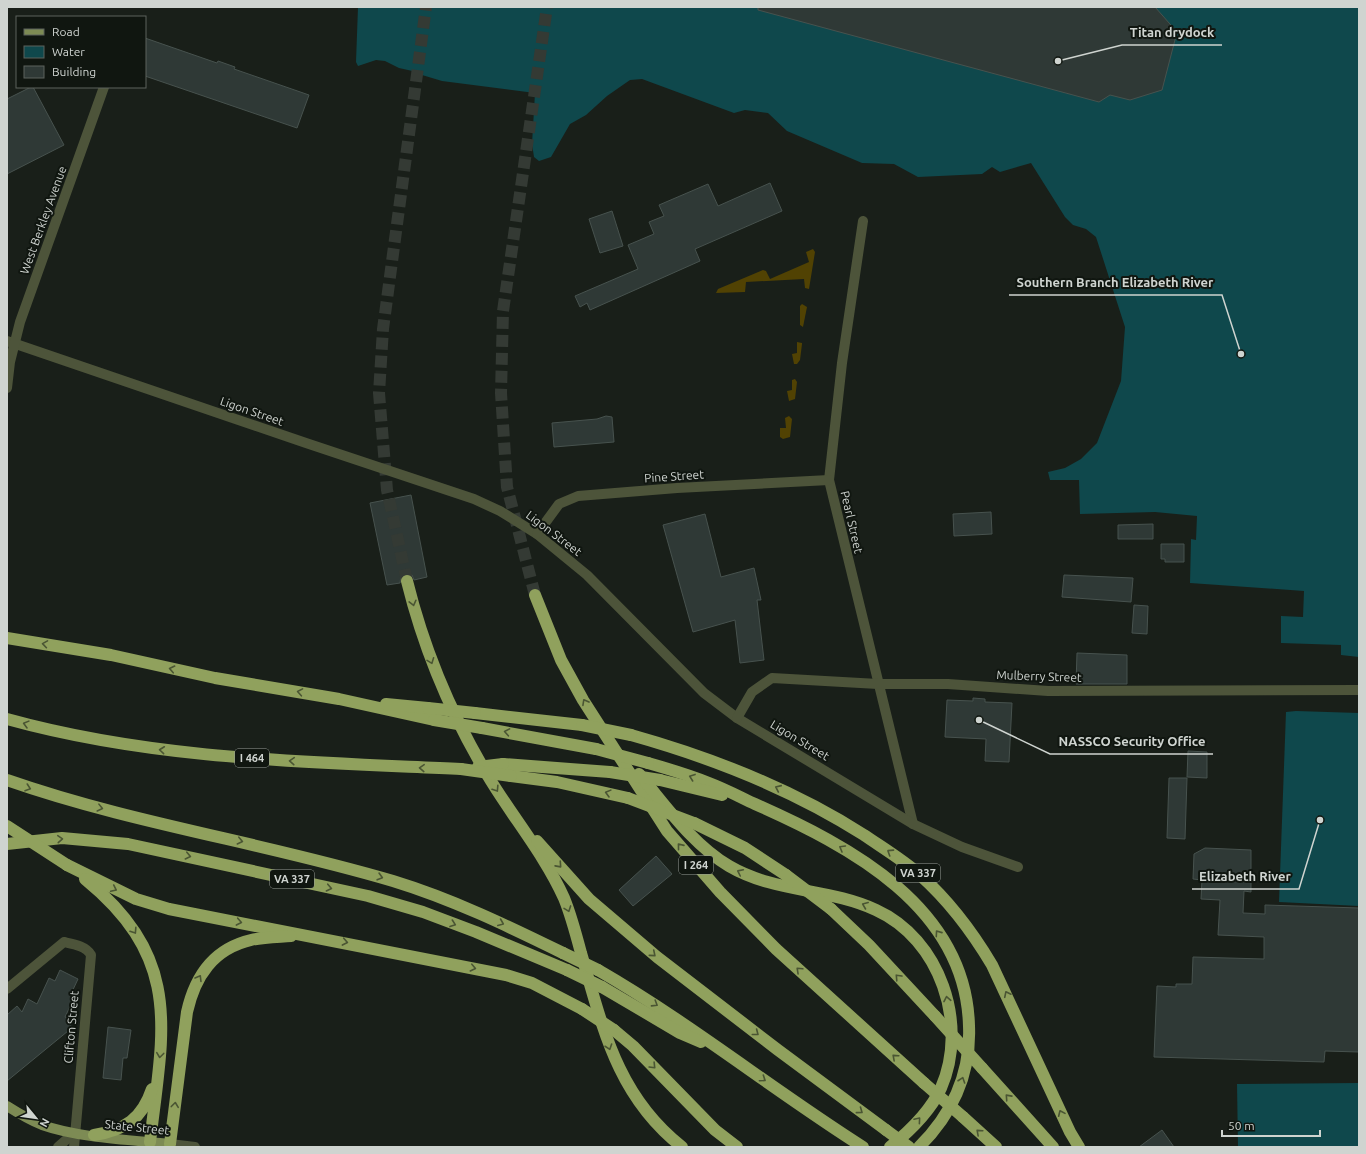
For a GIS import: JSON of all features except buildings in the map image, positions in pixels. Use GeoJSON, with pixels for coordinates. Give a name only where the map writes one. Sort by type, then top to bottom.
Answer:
{"type":"FeatureCollection","features":[{"type":"Feature","properties":{"kind":"highway"},"geometry":{"type":"LineString","coordinates":[[407,581],[425,646],[448,702],[491,781],[523,826],[564,899],[602,1025],[620,1072],[641,1106],[658,1125],[682,1147]]}},
{"type":"Feature","properties":{"kind":"highway","name":"I 264"},"geometry":{"type":"LineString","coordinates":[[535,595],[561,660],[595,720],[668,831],[720,892],[776,949],[996,1147]]}},
{"type":"Feature","properties":{"kind":"highway","name":"VA 337"},"geometry":{"type":"LineString","coordinates":[[7,638],[111,655],[214,678],[339,699],[522,717],[582,725],[631,736],[722,764],[793,795],[839,819],[897,856],[921,876],[938,893],[978,942],[992,964],[1070,1132],[1080,1147]]}},
{"type":"Feature","properties":{"kind":"highway"},"geometry":{"type":"LineString","coordinates":[[339,699],[434,720],[532,736],[596,749],[648,763],[710,783],[857,856],[891,880],[925,914],[951,953],[964,988],[967,1002],[970,1040],[968,1060],[955,1098],[935,1129],[919,1147]]}},
{"type":"Feature","properties":{"kind":"highway","name":"I 464"},"geometry":{"type":"LineString","coordinates":[[7,719],[45,729],[120,744],[195,753],[305,762],[461,770]]}},
{"type":"Feature","properties":{"kind":"highway"},"geometry":{"type":"LineString","coordinates":[[606,736],[691,836],[716,857],[753,878],[773,885],[844,898],[876,910],[900,924],[916,939],[929,956],[938,972],[945,991],[949,1011],[952,1040],[949,1062],[940,1088],[924,1114],[906,1134],[890,1147]]}},
{"type":"Feature","properties":{"kind":"highway"},"geometry":{"type":"LineString","coordinates":[[461,770],[503,764],[610,772],[660,780],[754,804]]}},
{"type":"Feature","properties":{"kind":"highway"},"geometry":{"type":"LineString","coordinates":[[461,770],[556,782],[628,798],[694,823],[745,848],[786,875],[831,909],[869,945],[1053,1147]]}},
{"type":"Feature","properties":{"kind":"highway"},"geometry":{"type":"LineString","coordinates":[[7,780],[49,795],[282,851],[395,882],[470,909],[598,970],[686,1024],[719,1050]]}},
{"type":"Feature","properties":{"kind":"highway"},"geometry":{"type":"LineString","coordinates":[[7,826],[67,865],[106,896],[120,911],[135,931],[146,953],[153,970],[160,997],[162,1022],[158,1075],[150,1142]]}},
{"type":"Feature","properties":{"kind":"highway"},"geometry":{"type":"LineString","coordinates":[[523,826],[589,899],[657,957],[778,1050],[909,1147]]}},
{"type":"Feature","properties":{"kind":"highway","name":"VA 337"},"geometry":{"type":"LineString","coordinates":[[7,844],[62,838],[128,844],[368,896],[423,912],[476,932],[567,970],[602,987],[680,1033],[719,1050],[862,1146]]}},
{"type":"Feature","properties":{"kind":"highway"},"geometry":{"type":"LineString","coordinates":[[67,865],[136,899],[169,909],[506,975],[532,983],[582,1009],[614,1030],[633,1046],[715,1130],[737,1147]]}},
{"type":"Feature","properties":{"kind":"highway"},"geometry":{"type":"LineString","coordinates":[[170,1144],[187,1012],[190,996],[197,980],[207,966],[221,953],[238,943],[252,939],[307,935]]}},
{"type":"Feature","properties":{"kind":"highway"},"geometry":{"type":"LineString","coordinates":[[94,1135],[119,1129],[137,1116],[146,1104],[158,1075]]}},
{"type":"Feature","properties":{"kind":"main road"},"geometry":{"type":"LineString","coordinates":[[7,1106],[25,1117],[44,1125],[75,1132]]}},
{"type":"Feature","properties":{"kind":"main road","name":"State Street"},"geometry":{"type":"LineString","coordinates":[[75,1132],[170,1144]]}},
{"type":"Feature","properties":{"kind":"street","name":"West Berkley Avenue"},"geometry":{"type":"LineString","coordinates":[[7,388],[11,342],[20,322],[104,88]]}},
{"type":"Feature","properties":{"kind":"street","name":"Pearl Street"},"geometry":{"type":"LineString","coordinates":[[863,221],[842,363],[829,480],[878,684],[901,769],[913,824]]}},
{"type":"Feature","properties":{"kind":"street","name":"Ligon Street"},"geometry":{"type":"LineString","coordinates":[[11,342],[306,444],[474,499],[500,511],[537,534],[587,575],[704,694],[737,718],[913,824],[962,847],[1018,868]]}},
{"type":"Feature","properties":{"kind":"street","name":"Pine Street"},"geometry":{"type":"LineString","coordinates":[[537,534],[559,504],[578,496],[676,488],[829,480]]}},
{"type":"Feature","properties":{"kind":"street","name":"Mulberry Street"},"geometry":{"type":"LineString","coordinates":[[737,718],[752,692],[772,678],[878,684],[948,684],[1048,691],[1359,690]]}},
{"type":"Feature","properties":{"kind":"street","name":"Clifton Street"},"geometry":{"type":"LineString","coordinates":[[7,989],[64,942],[88,950],[91,955],[74,1147]]}},
{"type":"Feature","properties":{"kind":"street"},"geometry":{"type":"LineString","coordinates":[[58,1147],[75,1132]]}},
{"type":"Feature","properties":{"kind":"street","name":"State Street"},"geometry":{"type":"LineString","coordinates":[[170,1144],[195,1147]]}},
{"type":"Feature","properties":{"kind":"shaded area"},"geometry":{"type":"Polygon","coordinates":[[[813,249],[815,252],[809,289],[805,288],[804,279],[746,282],[745,292],[716,293],[718,289],[763,270],[766,271],[770,279],[809,262],[806,252],[813,249]]]}},
{"type":"Feature","properties":{"kind":"shaded area"},"geometry":{"type":"Polygon","coordinates":[[[802,304],[807,307],[803,327],[800,325],[800,306],[802,304]]]}},
{"type":"Feature","properties":{"kind":"shaded area"},"geometry":{"type":"Polygon","coordinates":[[[797,342],[802,343],[800,360],[797,364],[794,364],[792,354],[797,353],[797,342]]]}},
{"type":"Feature","properties":{"kind":"shaded area"},"geometry":{"type":"Polygon","coordinates":[[[795,379],[797,382],[795,399],[789,401],[787,391],[792,390],[792,380],[795,379]]]}},
{"type":"Feature","properties":{"kind":"shaded area"},"geometry":{"type":"Polygon","coordinates":[[[789,416],[792,419],[790,437],[783,439],[780,437],[780,428],[786,428],[785,418],[789,416]]]}},
{"type":"Feature","properties":{"kind":"water"},"geometry":{"type":"Polygon","coordinates":[[[358,7],[1359,7],[1359,657],[1341,655],[1341,645],[1281,643],[1281,616],[1303,617],[1304,591],[1190,583],[1191,539],[1196,540],[1197,516],[1155,512],[1080,514],[1079,480],[1050,480],[1048,472],[1065,468],[1081,459],[1097,443],[1121,381],[1125,327],[1096,237],[1086,229],[1073,225],[1065,217],[1031,163],[1000,172],[992,167],[982,174],[918,177],[894,164],[862,163],[787,131],[768,113],[745,110],[734,113],[642,79],[630,80],[607,96],[586,115],[570,124],[551,157],[539,161],[534,157],[532,144],[535,93],[442,81],[417,72],[399,68],[385,61],[376,60],[358,66],[356,62],[358,7]]]}},
{"type":"Feature","properties":{"kind":"water"},"geometry":{"type":"Polygon","coordinates":[[[1286,712],[1359,713],[1359,906],[1279,902],[1286,712]]]}},
{"type":"Feature","properties":{"kind":"water"},"geometry":{"type":"Polygon","coordinates":[[[1359,1083],[1359,1147],[1238,1147],[1237,1084],[1359,1083]]]}},
{"type":"Feature","properties":{"kind":"tunnel"},"geometry":{"type":"LineString","coordinates":[[407,581],[387,490],[379,393],[383,329],[426,7]]}},
{"type":"Feature","properties":{"kind":"tunnel"},"geometry":{"type":"LineString","coordinates":[[535,595],[507,487],[501,393],[503,311],[547,7]]}},
{"type":"Feature","properties":{"kind":"place","name":"Titan drydock"},"geometry":{"type":"Point","coordinates":[1058,61]}},
{"type":"Feature","properties":{"kind":"place","name":"Southern Branch Elizabeth River"},"geometry":{"type":"Point","coordinates":[1241,354]}},
{"type":"Feature","properties":{"kind":"place","name":"NASSCO Security Office"},"geometry":{"type":"Point","coordinates":[979,720]}},
{"type":"Feature","properties":{"kind":"place","name":"Elizabeth River"},"geometry":{"type":"Point","coordinates":[1320,820]}}]}
